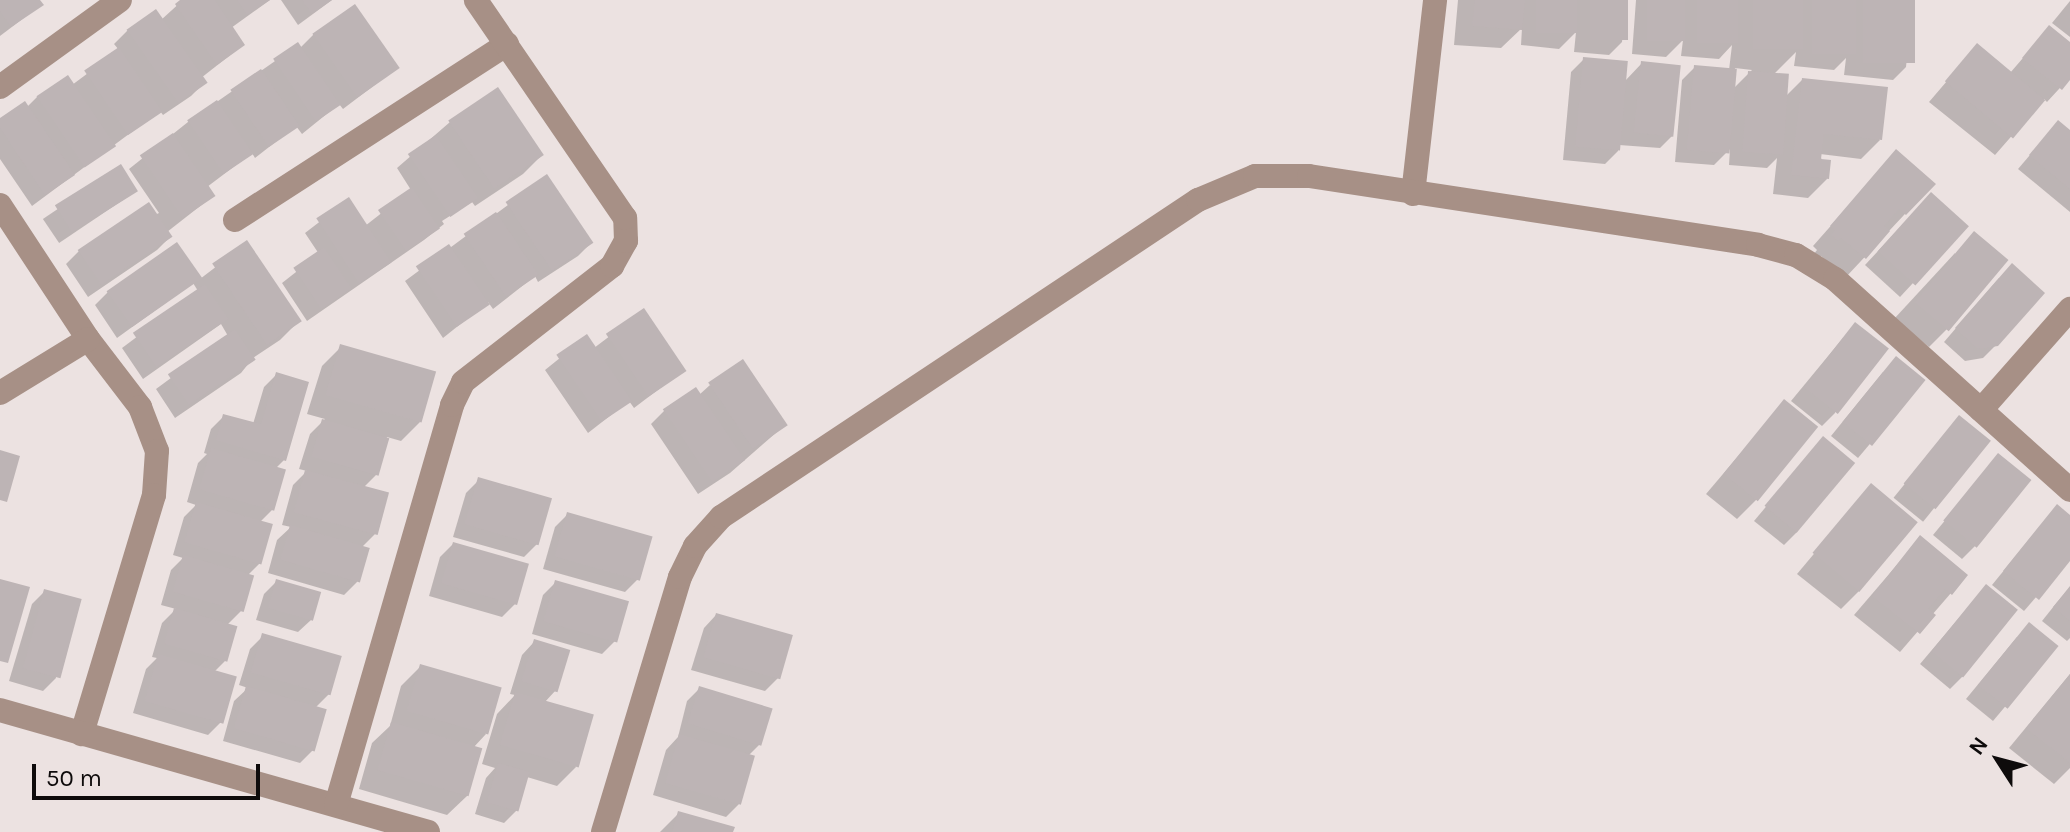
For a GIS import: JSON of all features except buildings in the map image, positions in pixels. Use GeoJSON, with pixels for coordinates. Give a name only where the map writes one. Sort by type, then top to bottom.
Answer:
{"type":"FeatureCollection","features":[{"type":"Feature","properties":{"kind":"street"},"geometry":{"type":"LineString","coordinates":[[0,87],[120,0]]}},
{"type":"Feature","properties":{"kind":"street"},"geometry":{"type":"LineString","coordinates":[[336,805],[452,405],[463,382],[612,266],[626,241],[625,218],[476,0]]}},
{"type":"Feature","properties":{"kind":"street"},"geometry":{"type":"LineString","coordinates":[[1413,194],[1435,0]]}},
{"type":"Feature","properties":{"kind":"street"},"geometry":{"type":"LineString","coordinates":[[235,220],[507,44]]}},
{"type":"Feature","properties":{"kind":"street"},"geometry":{"type":"LineString","coordinates":[[603,832],[680,577],[695,546],[721,517],[1198,200],[1255,176],[1309,176],[1758,245],[1796,255],[1835,279],[2070,490]]}},
{"type":"Feature","properties":{"kind":"street"},"geometry":{"type":"LineString","coordinates":[[0,205],[88,339],[140,407],[157,451],[154,495],[82,734]]}},
{"type":"Feature","properties":{"kind":"street"},"geometry":{"type":"LineString","coordinates":[[1981,410],[2070,309]]}},
{"type":"Feature","properties":{"kind":"street"},"geometry":{"type":"LineString","coordinates":[[0,393],[88,339]]}},
{"type":"Feature","properties":{"kind":"street"},"geometry":{"type":"LineString","coordinates":[[0,710],[428,832]]}}]}
